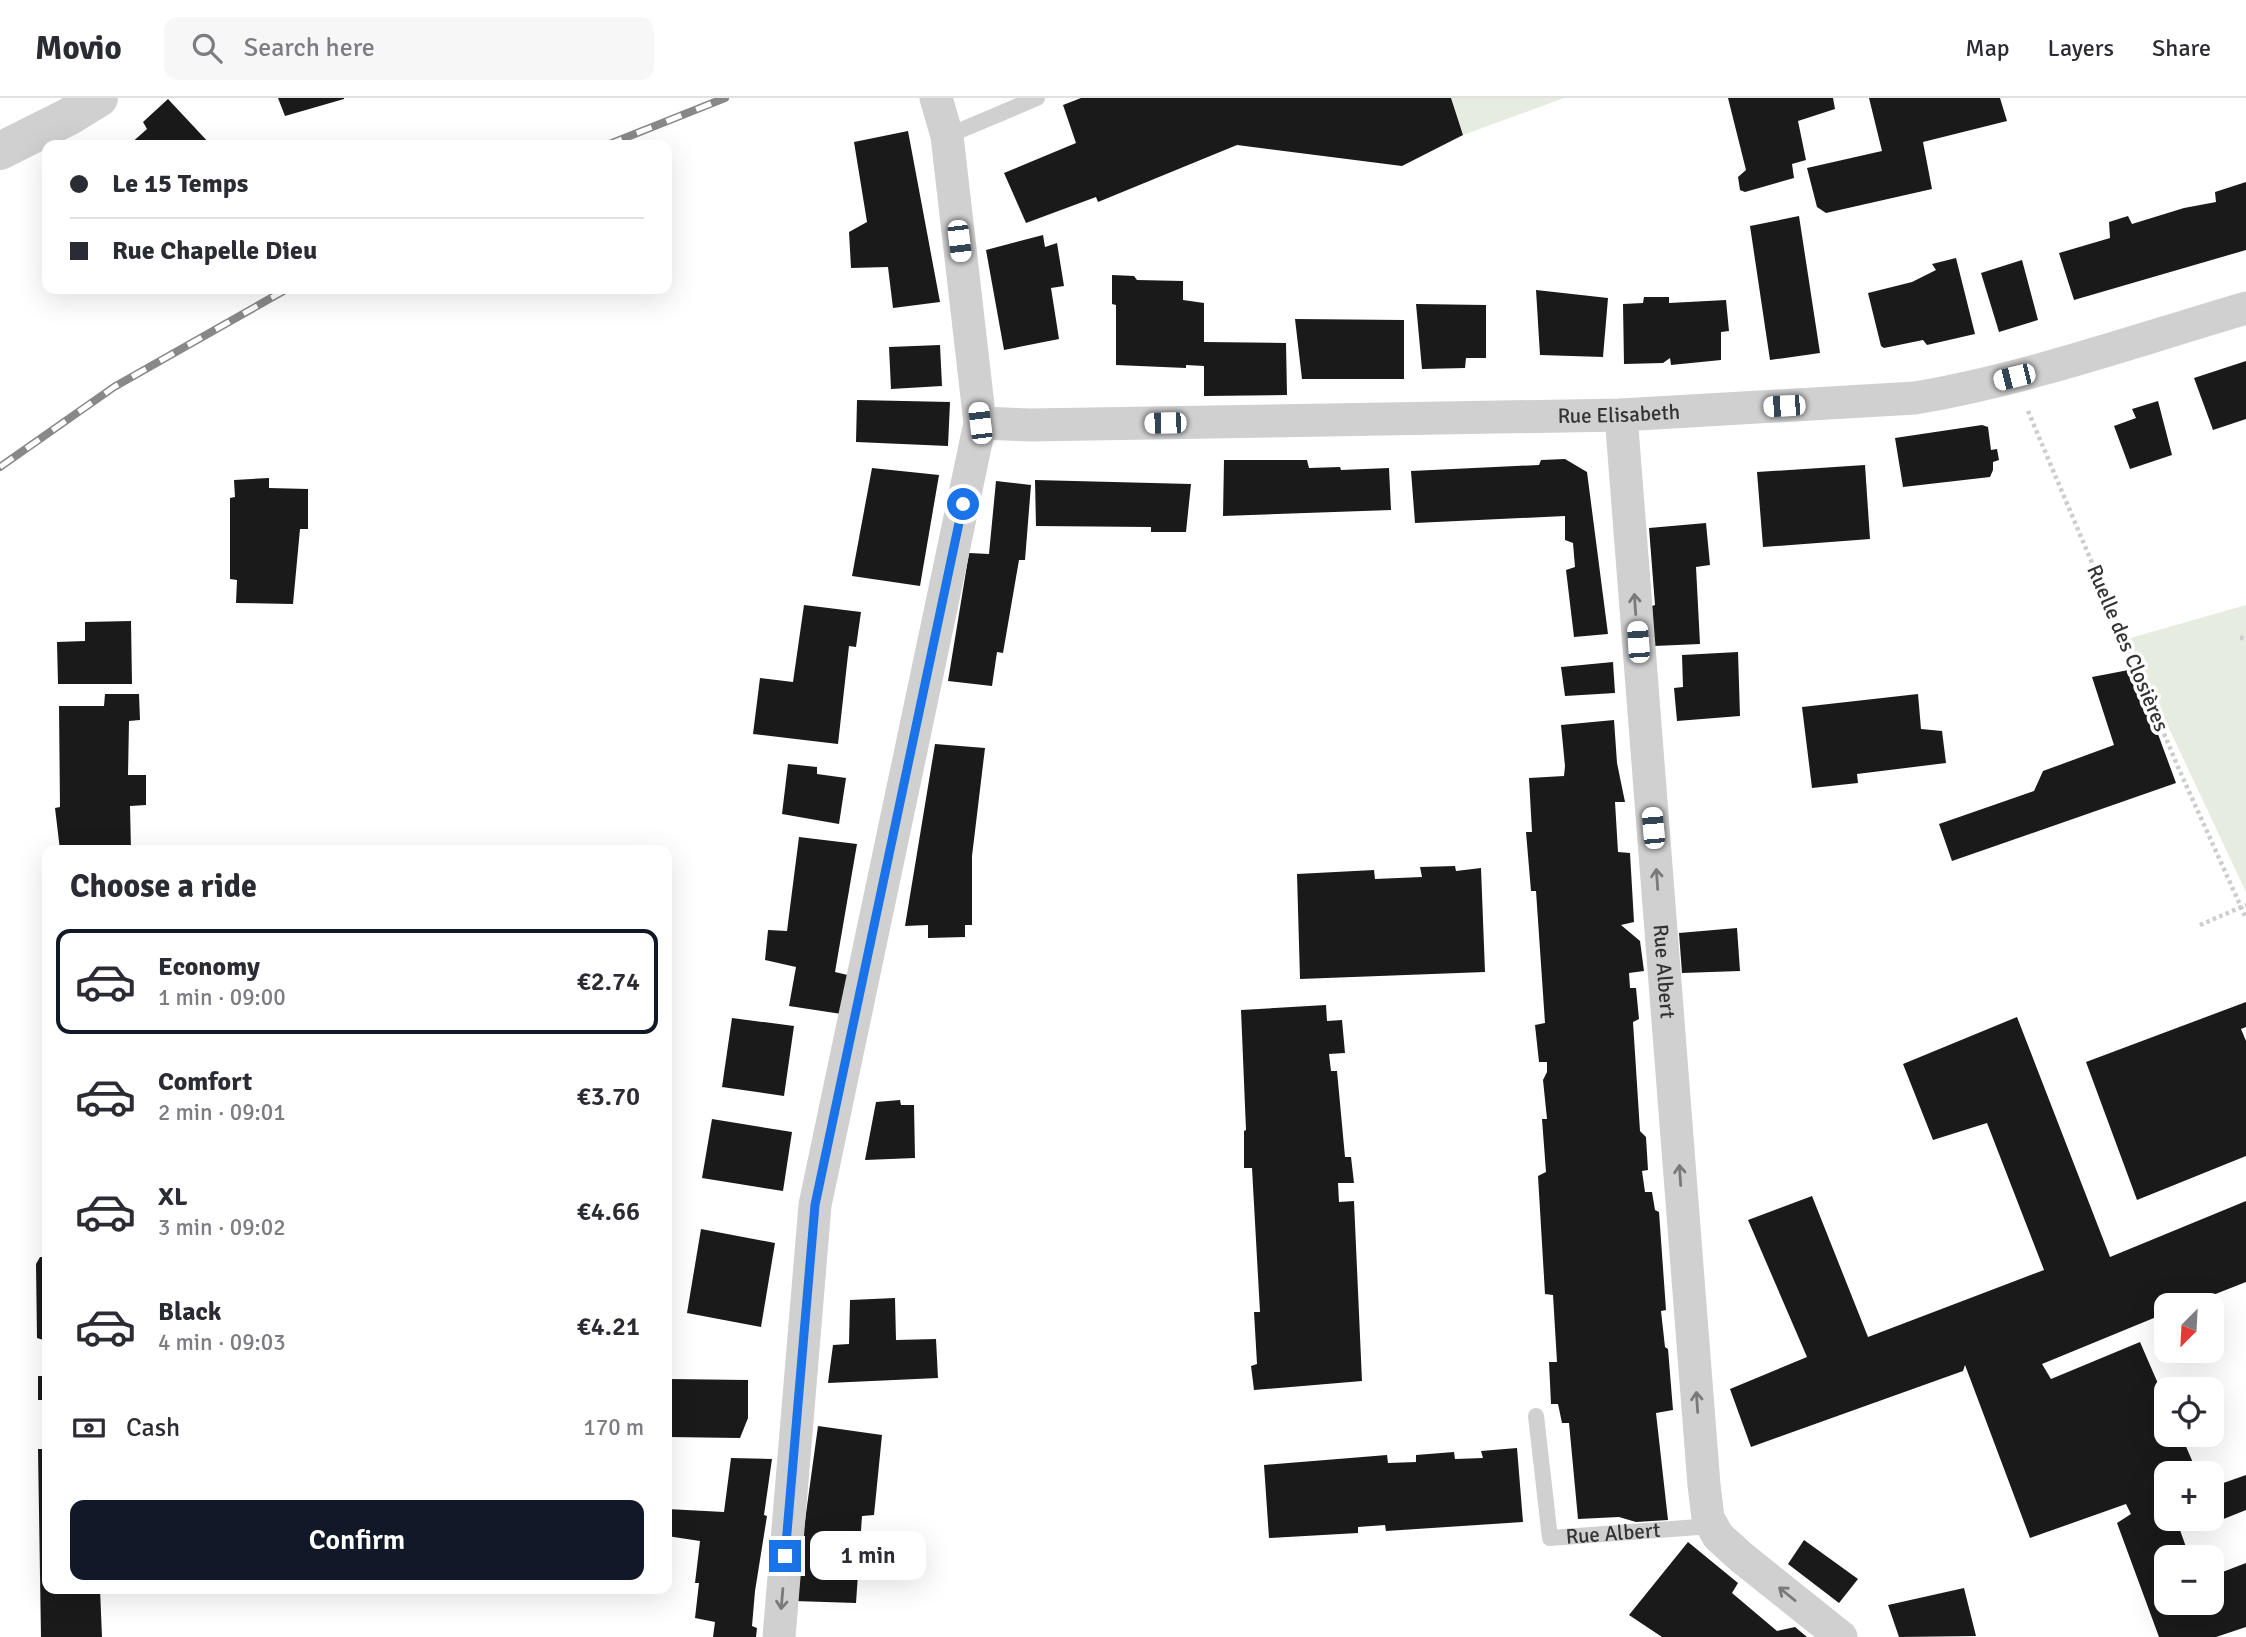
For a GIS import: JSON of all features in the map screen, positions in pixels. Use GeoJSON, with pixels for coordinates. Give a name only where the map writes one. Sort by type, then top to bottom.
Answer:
{"type":"FeatureCollection","features":[{"type":"Feature","properties":{"kind":"street"},"geometry":{"type":"LineString","coordinates":[[0,150],[68,117],[99,98]]}},
{"type":"Feature","properties":{"kind":"street"},"geometry":{"type":"LineString","coordinates":[[779,1637],[815,1205],[980,423],[947,136],[936,98]]}},
{"type":"Feature","properties":{"kind":"street","name":"Rue Elisabeth"},"geometry":{"type":"LineString","coordinates":[[980,423],[1030,425],[1621,415],[1915,398],[2014,377],[2246,308]]}},
{"type":"Feature","properties":{"kind":"street","name":"Rue Albert"},"geometry":{"type":"LineString","coordinates":[[1621,415],[1704,1485],[1708,1518],[1712,1526]]}},
{"type":"Feature","properties":{"kind":"street"},"geometry":{"type":"LineString","coordinates":[[1712,1526],[1718,1536],[1741,1557],[1840,1637]]}},
{"type":"Feature","properties":{"kind":"lane"},"geometry":{"type":"LineString","coordinates":[[947,136],[1037,98]]}},
{"type":"Feature","properties":{"kind":"lane","name":"Rue Albert"},"geometry":{"type":"LineString","coordinates":[[1536,1416],[1550,1538],[1712,1526]]}},
{"type":"Feature","properties":{"kind":"path","name":"Ruelle des Closières"},"geometry":{"type":"LineString","coordinates":[[2014,377],[2178,767],[2244,906],[2246,918]]}},
{"type":"Feature","properties":{"kind":"path"},"geometry":{"type":"LineString","coordinates":[[2200,925],[2244,906]]}},
{"type":"Feature","properties":{"kind":"shaded area"},"geometry":{"type":"Polygon","coordinates":[[[1451,98],[1564,98],[1463,135],[1451,98]]]}},
{"type":"Feature","properties":{"kind":"shaded area"},"geometry":{"type":"Polygon","coordinates":[[[2246,605],[2246,892],[2127,639],[2246,605]]]}},
{"type":"Feature","properties":{"kind":"building"},"geometry":{"type":"Polygon","coordinates":[[[278,98],[344,98],[344,99],[285,116],[278,98]]]}},
{"type":"Feature","properties":{"kind":"building"},"geometry":{"type":"Polygon","coordinates":[[[1081,98],[1451,98],[1463,135],[1402,166],[1237,145],[1098,202],[1096,197],[1026,223],[1004,173],[1076,143],[1063,105],[1081,98]]]}},
{"type":"Feature","properties":{"kind":"building"},"geometry":{"type":"Polygon","coordinates":[[[1728,98],[1833,98],[1835,109],[1798,121],[1806,160],[1792,164],[1794,178],[1745,192],[1740,190],[1738,177],[1746,170],[1728,98]]]}},
{"type":"Feature","properties":{"kind":"building"},"geometry":{"type":"Polygon","coordinates":[[[1869,98],[2000,98],[2007,121],[1923,142],[1932,189],[1826,213],[1817,207],[1807,168],[1882,151],[1869,98]]]}},
{"type":"Feature","properties":{"kind":"building"},"geometry":{"type":"Polygon","coordinates":[[[168,99],[206,140],[135,140],[147,129],[143,122],[168,99]]]}},
{"type":"Feature","properties":{"kind":"building"},"geometry":{"type":"Polygon","coordinates":[[[908,131],[940,302],[893,308],[888,267],[851,268],[849,232],[867,222],[854,142],[908,131]]]}},
{"type":"Feature","properties":{"kind":"building"},"geometry":{"type":"Polygon","coordinates":[[[2246,182],[2246,250],[2074,300],[2059,253],[2110,238],[2109,222],[2128,216],[2132,224],[2184,208],[2216,202],[2215,192],[2246,182]]]}},
{"type":"Feature","properties":{"kind":"building"},"geometry":{"type":"Polygon","coordinates":[[[1799,216],[1820,353],[1770,360],[1750,226],[1799,216]]]}},
{"type":"Feature","properties":{"kind":"building"},"geometry":{"type":"Polygon","coordinates":[[[1043,235],[1045,247],[1057,243],[1064,286],[1051,288],[1059,339],[1004,350],[986,250],[1043,235]]]}},
{"type":"Feature","properties":{"kind":"building"},"geometry":{"type":"Polygon","coordinates":[[[1956,258],[1975,334],[1927,345],[1923,340],[1884,348],[1881,346],[1868,293],[1912,282],[1936,270],[1932,264],[1956,258]]]}},
{"type":"Feature","properties":{"kind":"building"},"geometry":{"type":"Polygon","coordinates":[[[2022,260],[2038,320],[1999,332],[1981,273],[2022,260]]]}},
{"type":"Feature","properties":{"kind":"building"},"geometry":{"type":"Polygon","coordinates":[[[1112,275],[1134,276],[1137,280],[1183,281],[1183,300],[1204,303],[1204,342],[1286,343],[1287,395],[1204,396],[1204,366],[1186,365],[1186,368],[1116,365],[1116,305],[1112,304],[1112,275]]]}},
{"type":"Feature","properties":{"kind":"building"},"geometry":{"type":"Polygon","coordinates":[[[1536,290],[1608,298],[1603,357],[1540,355],[1536,290]]]}},
{"type":"Feature","properties":{"kind":"building"},"geometry":{"type":"Polygon","coordinates":[[[1644,297],[1669,297],[1669,303],[1726,300],[1729,331],[1721,332],[1721,360],[1671,365],[1670,358],[1663,363],[1624,364],[1623,304],[1643,303],[1644,297]]]}},
{"type":"Feature","properties":{"kind":"building"},"geometry":{"type":"Polygon","coordinates":[[[1416,304],[1486,305],[1486,358],[1466,358],[1465,368],[1422,369],[1416,304]]]}},
{"type":"Feature","properties":{"kind":"building"},"geometry":{"type":"Polygon","coordinates":[[[1295,319],[1404,320],[1404,379],[1302,379],[1295,319]]]}},
{"type":"Feature","properties":{"kind":"building"},"geometry":{"type":"Polygon","coordinates":[[[940,345],[942,386],[891,389],[889,347],[940,345]]]}},
{"type":"Feature","properties":{"kind":"building"},"geometry":{"type":"Polygon","coordinates":[[[2246,361],[2246,419],[2213,430],[2194,378],[2246,361]]]}},
{"type":"Feature","properties":{"kind":"building"},"geometry":{"type":"Polygon","coordinates":[[[857,400],[950,402],[948,446],[856,442],[857,400]]]}},
{"type":"Feature","properties":{"kind":"building"},"geometry":{"type":"Polygon","coordinates":[[[2158,401],[2172,455],[2130,469],[2114,426],[2136,418],[2132,409],[2158,401]]]}},
{"type":"Feature","properties":{"kind":"building"},"geometry":{"type":"Polygon","coordinates":[[[1982,425],[1988,427],[1991,450],[1997,449],[1999,460],[1993,462],[1990,477],[1903,487],[1895,438],[1982,425]]]}},
{"type":"Feature","properties":{"kind":"building"},"geometry":{"type":"Polygon","coordinates":[[[1565,459],[1587,472],[1608,634],[1574,637],[1566,570],[1575,567],[1573,543],[1565,540],[1565,516],[1415,523],[1411,471],[1539,465],[1541,460],[1565,459]]]}},
{"type":"Feature","properties":{"kind":"building"},"geometry":{"type":"Polygon","coordinates":[[[1224,460],[1307,460],[1309,468],[1340,467],[1341,470],[1389,468],[1391,510],[1223,516],[1224,460]]]}},
{"type":"Feature","properties":{"kind":"building"},"geometry":{"type":"Polygon","coordinates":[[[1865,465],[1870,539],[1763,547],[1757,472],[1865,465]]]}},
{"type":"Feature","properties":{"kind":"building"},"geometry":{"type":"Polygon","coordinates":[[[872,468],[939,475],[920,586],[852,576],[872,468]]]}},
{"type":"Feature","properties":{"kind":"building"},"geometry":{"type":"Polygon","coordinates":[[[269,478],[269,488],[308,489],[308,529],[300,529],[293,604],[236,603],[237,580],[230,579],[230,498],[235,497],[234,480],[269,478]]]}},
{"type":"Feature","properties":{"kind":"building"},"geometry":{"type":"Polygon","coordinates":[[[1035,480],[1191,484],[1186,532],[1151,532],[1151,527],[1036,526],[1035,480]]]}},
{"type":"Feature","properties":{"kind":"building"},"geometry":{"type":"Polygon","coordinates":[[[996,481],[1031,485],[1025,560],[1019,560],[1003,653],[997,652],[992,686],[948,681],[969,553],[989,554],[996,481]]]}},
{"type":"Feature","properties":{"kind":"building"},"geometry":{"type":"Polygon","coordinates":[[[1706,523],[1710,565],[1696,567],[1700,644],[1654,646],[1652,606],[1655,605],[1649,528],[1706,523]]]}},
{"type":"Feature","properties":{"kind":"building"},"geometry":{"type":"Polygon","coordinates":[[[804,605],[861,612],[856,647],[849,646],[838,744],[753,734],[760,678],[793,682],[804,605]]]}},
{"type":"Feature","properties":{"kind":"building"},"geometry":{"type":"Polygon","coordinates":[[[131,621],[132,684],[58,684],[57,642],[85,641],[85,622],[131,621]]]}},
{"type":"Feature","properties":{"kind":"building"},"geometry":{"type":"Polygon","coordinates":[[[1738,652],[1740,716],[1677,721],[1674,688],[1683,687],[1682,655],[1738,652]]]}},
{"type":"Feature","properties":{"kind":"building"},"geometry":{"type":"Polygon","coordinates":[[[1613,662],[1615,693],[1565,696],[1561,667],[1613,662]]]}},
{"type":"Feature","properties":{"kind":"building"},"geometry":{"type":"Polygon","coordinates":[[[2134,669],[2176,783],[1952,861],[1939,824],[2034,791],[2043,771],[2114,745],[2092,677],[2134,669]]]}},
{"type":"Feature","properties":{"kind":"building"},"geometry":{"type":"Polygon","coordinates":[[[105,694],[139,694],[140,720],[129,721],[128,775],[146,775],[146,805],[130,806],[131,845],[59,845],[55,808],[60,807],[59,706],[104,706],[105,694]]]}},
{"type":"Feature","properties":{"kind":"building"},"geometry":{"type":"Polygon","coordinates":[[[1918,694],[1921,729],[1942,731],[1946,763],[1857,774],[1858,783],[1812,788],[1802,707],[1918,694]]]}},
{"type":"Feature","properties":{"kind":"building"},"geometry":{"type":"Polygon","coordinates":[[[1614,720],[1617,763],[1625,802],[1615,802],[1618,852],[1630,853],[1634,922],[1621,925],[1640,941],[1644,971],[1629,973],[1630,988],[1636,988],[1639,1019],[1633,1022],[1640,1131],[1646,1137],[1648,1170],[1642,1171],[1645,1192],[1652,1192],[1655,1210],[1659,1212],[1666,1310],[1661,1311],[1665,1347],[1668,1349],[1673,1410],[1656,1413],[1668,1520],[1636,1522],[1619,1517],[1578,1519],[1569,1423],[1562,1423],[1558,1404],[1551,1404],[1549,1362],[1557,1362],[1553,1295],[1545,1294],[1538,1176],[1546,1172],[1542,1119],[1547,1119],[1543,1080],[1547,1072],[1547,1062],[1539,1062],[1535,1025],[1545,1023],[1536,891],[1531,891],[1526,832],[1532,832],[1529,778],[1564,776],[1561,725],[1614,720]]]}},
{"type":"Feature","properties":{"kind":"building"},"geometry":{"type":"Polygon","coordinates":[[[935,744],[985,748],[972,856],[972,925],[965,925],[965,937],[928,938],[928,925],[905,926],[935,744]]]}},
{"type":"Feature","properties":{"kind":"building"},"geometry":{"type":"Polygon","coordinates":[[[788,764],[817,767],[817,774],[846,778],[839,824],[782,814],[788,764]]]}},
{"type":"Feature","properties":{"kind":"building"},"geometry":{"type":"Polygon","coordinates":[[[799,837],[857,844],[835,972],[856,977],[848,1015],[789,1006],[796,967],[765,960],[768,930],[787,931],[799,837]]]}},
{"type":"Feature","properties":{"kind":"building"},"geometry":{"type":"Polygon","coordinates":[[[1455,866],[1456,871],[1481,868],[1485,972],[1300,979],[1297,874],[1374,870],[1375,879],[1422,877],[1420,867],[1455,866]]]}},
{"type":"Feature","properties":{"kind":"building"},"geometry":{"type":"Polygon","coordinates":[[[1737,928],[1740,971],[1682,973],[1679,933],[1737,928]]]}},
{"type":"Feature","properties":{"kind":"building"},"geometry":{"type":"Polygon","coordinates":[[[2246,1002],[2246,1027],[2241,1029],[2246,1041],[2246,1156],[2137,1200],[2086,1062],[2246,1002]]]}},
{"type":"Feature","properties":{"kind":"building"},"geometry":{"type":"Polygon","coordinates":[[[1326,1005],[1327,1021],[1342,1020],[1345,1053],[1329,1054],[1331,1071],[1337,1071],[1345,1157],[1351,1157],[1354,1183],[1338,1183],[1339,1202],[1354,1201],[1362,1381],[1254,1390],[1251,1366],[1257,1364],[1254,1312],[1260,1312],[1252,1168],[1244,1168],[1246,1130],[1241,1010],[1326,1005]]]}},
{"type":"Feature","properties":{"kind":"building"},"geometry":{"type":"Polygon","coordinates":[[[2017,1017],[2110,1257],[2246,1201],[2246,1282],[2218,1293],[2154,1293],[2154,1318],[2042,1364],[2051,1379],[2140,1342],[2155,1377],[2154,1447],[2186,1447],[2192,1461],[2154,1461],[2154,1531],[2180,1531],[2185,1545],[2154,1545],[2154,1615],[2224,1615],[2224,1571],[2246,1563],[2246,1627],[2216,1637],[2159,1637],[2117,1523],[2131,1514],[2126,1504],[2030,1538],[1965,1365],[1963,1371],[1751,1447],[1730,1389],[1807,1357],[1748,1220],[1812,1196],[1868,1337],[2044,1270],[1987,1123],[1933,1140],[1903,1064],[2017,1017]]]}},
{"type":"Feature","properties":{"kind":"building"},"geometry":{"type":"Polygon","coordinates":[[[732,1018],[794,1026],[784,1096],[722,1087],[732,1018]]]}},
{"type":"Feature","properties":{"kind":"building"},"geometry":{"type":"Polygon","coordinates":[[[900,1100],[901,1105],[914,1105],[915,1158],[865,1160],[876,1102],[900,1100]]]}},
{"type":"Feature","properties":{"kind":"building"},"geometry":{"type":"Polygon","coordinates":[[[712,1119],[792,1132],[783,1191],[702,1178],[712,1119]]]}},
{"type":"Feature","properties":{"kind":"building"},"geometry":{"type":"Polygon","coordinates":[[[701,1229],[775,1243],[761,1327],[687,1313],[701,1229]]]}},
{"type":"Feature","properties":{"kind":"building"},"geometry":{"type":"Polygon","coordinates":[[[42,1257],[42,1340],[37,1338],[36,1264],[42,1257]]]}},
{"type":"Feature","properties":{"kind":"building"},"geometry":{"type":"Polygon","coordinates":[[[895,1298],[896,1340],[936,1339],[938,1378],[828,1383],[833,1345],[849,1344],[850,1300],[895,1298]]]}},
{"type":"Feature","properties":{"kind":"building"},"geometry":{"type":"Polygon","coordinates":[[[38,1376],[42,1376],[42,1400],[38,1400],[38,1376]]]}},
{"type":"Feature","properties":{"kind":"building"},"geometry":{"type":"Polygon","coordinates":[[[672,1379],[748,1380],[748,1418],[740,1438],[672,1437],[672,1379]]]}},
{"type":"Feature","properties":{"kind":"building"},"geometry":{"type":"Polygon","coordinates":[[[818,1426],[882,1435],[874,1515],[862,1516],[856,1603],[794,1601],[818,1426]]]}},
{"type":"Feature","properties":{"kind":"building"},"geometry":{"type":"Polygon","coordinates":[[[1517,1448],[1523,1522],[1386,1531],[1385,1525],[1358,1527],[1358,1533],[1269,1538],[1264,1465],[1387,1455],[1388,1463],[1416,1462],[1416,1455],[1454,1452],[1455,1459],[1483,1458],[1481,1451],[1517,1448]]]}},
{"type":"Feature","properties":{"kind":"building"},"geometry":{"type":"Polygon","coordinates":[[[38,1449],[42,1449],[42,1594],[100,1594],[102,1637],[41,1637],[38,1449]]]}},
{"type":"Feature","properties":{"kind":"building"},"geometry":{"type":"Polygon","coordinates":[[[731,1458],[772,1459],[764,1515],[767,1516],[755,1591],[752,1626],[757,1628],[756,1637],[713,1637],[715,1622],[695,1618],[699,1583],[695,1583],[700,1541],[672,1537],[672,1509],[724,1512],[731,1458]]]}},
{"type":"Feature","properties":{"kind":"building"},"geometry":{"type":"Polygon","coordinates":[[[2246,1475],[2246,1510],[2224,1519],[2224,1483],[2246,1475]]]}},
{"type":"Feature","properties":{"kind":"building"},"geometry":{"type":"Polygon","coordinates":[[[1804,1540],[1858,1579],[1839,1603],[1788,1564],[1804,1540]]]}},
{"type":"Feature","properties":{"kind":"building"},"geometry":{"type":"Polygon","coordinates":[[[1688,1542],[1738,1583],[1732,1593],[1777,1631],[1795,1627],[1807,1637],[1662,1637],[1629,1615],[1688,1542]]]}},
{"type":"Feature","properties":{"kind":"building"},"geometry":{"type":"Polygon","coordinates":[[[1964,1588],[1976,1636],[1899,1637],[1888,1605],[1964,1588]]]}},
{"type":"Feature","properties":{"kind":"railway"},"geometry":{"type":"LineString","coordinates":[[620,140],[725,98]]}},
{"type":"Feature","properties":{"kind":"railway"},"geometry":{"type":"LineString","coordinates":[[0,467],[114,387],[278,294]]}},
{"type":"Feature","properties":{"kind":"route"},"geometry":{"type":"LineString","coordinates":[[785,1556],[815,1205],[963,504]]}}]}
